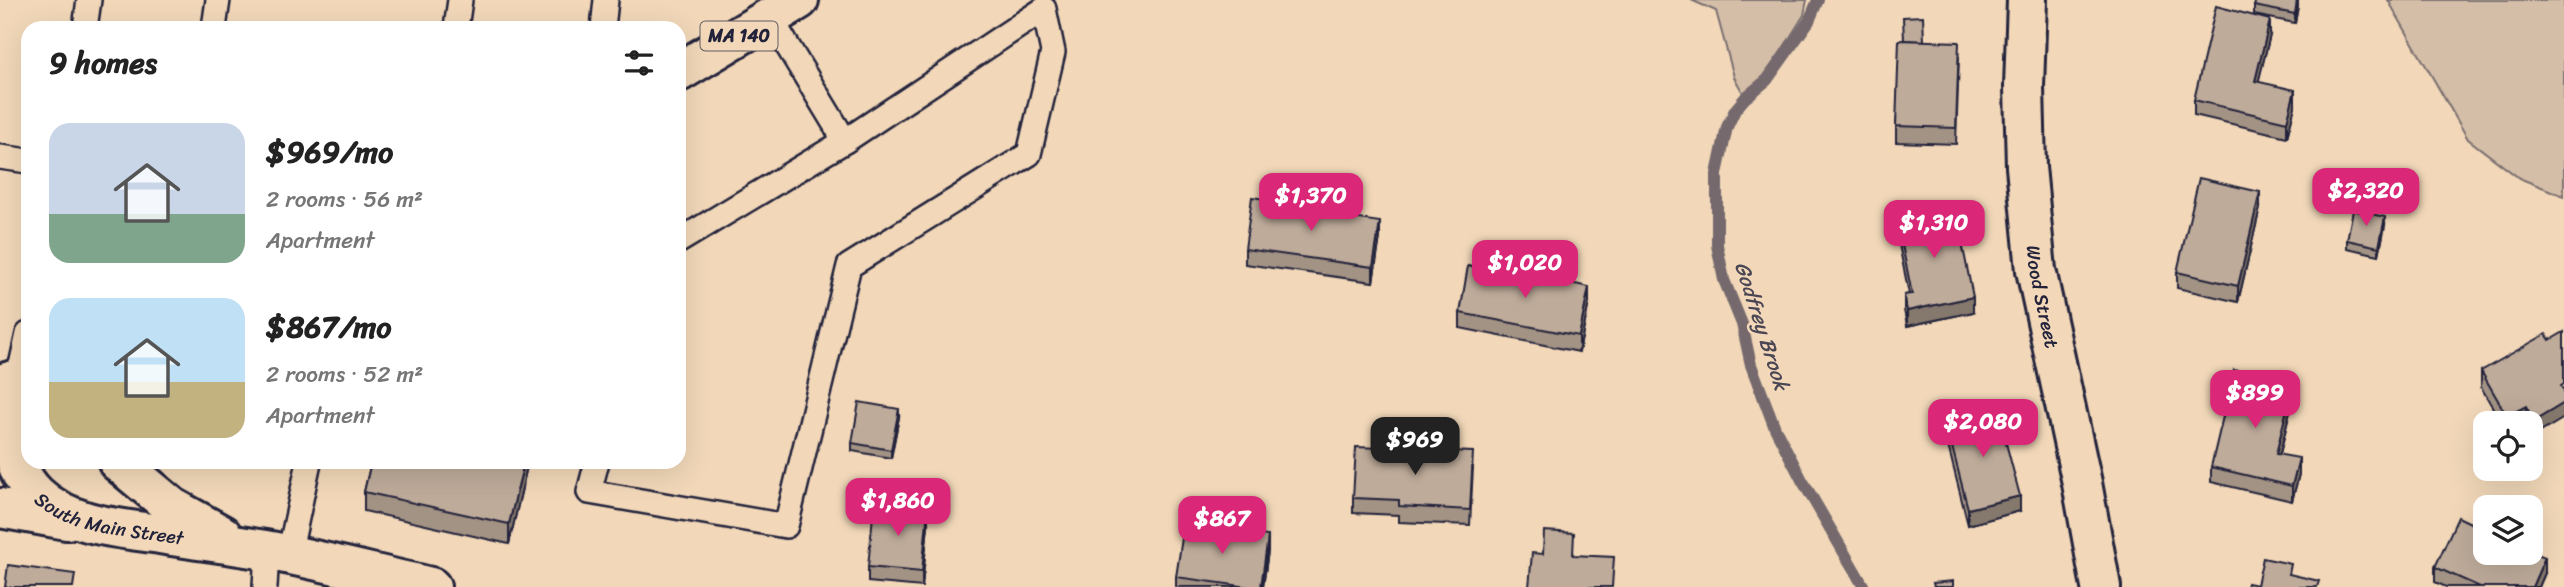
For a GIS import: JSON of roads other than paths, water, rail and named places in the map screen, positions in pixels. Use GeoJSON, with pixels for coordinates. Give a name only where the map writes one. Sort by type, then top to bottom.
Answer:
{"type":"FeatureCollection","features":[{"type":"Feature","properties":{"kind":"main road","name":"Wood Street"},"geometry":{"type":"LineString","coordinates":[[2027,0],[2025,167],[2036,270],[2082,483],[2101,587]]}},
{"type":"Feature","properties":{"kind":"main road","name":"MA 140"},"geometry":{"type":"LineString","coordinates":[[686,68],[785,9]]}},
{"type":"Feature","properties":{"kind":"main road","name":"South Main Street"},"geometry":{"type":"LineString","coordinates":[[18,381],[11,439],[19,470],[46,503],[72,517],[274,564],[431,587]]}},
{"type":"Feature","properties":{"kind":"main road","name":"South Main Street"},"geometry":{"type":"LineString","coordinates":[[126,469],[185,516],[274,564]]}},
{"type":"Feature","properties":{"kind":"main road"},"geometry":{"type":"LineString","coordinates":[[143,469],[160,497]]}},
{"type":"Feature","properties":{"kind":"main road"},"geometry":{"type":"LineString","coordinates":[[0,508],[98,525]]}},
{"type":"Feature","properties":{"kind":"lane"},"geometry":{"type":"LineString","coordinates":[[86,21],[89,0]]}},
{"type":"Feature","properties":{"kind":"lane"},"geometry":{"type":"LineString","coordinates":[[215,21],[218,0]]}},
{"type":"Feature","properties":{"kind":"lane"},"geometry":{"type":"LineString","coordinates":[[457,21],[460,0]]}},
{"type":"Feature","properties":{"kind":"lane"},"geometry":{"type":"LineString","coordinates":[[604,21],[606,0]]}},
{"type":"Feature","properties":{"kind":"lane"},"geometry":{"type":"LineString","coordinates":[[785,9],[845,141]]}},
{"type":"Feature","properties":{"kind":"lane"},"geometry":{"type":"LineString","coordinates":[[595,469],[590,492],[786,526],[849,266],[1029,154],[1053,52],[1044,9],[845,141],[686,237]]}},
{"type":"Feature","properties":{"kind":"lane"},"geometry":{"type":"LineString","coordinates":[[0,157],[21,160]]}},
{"type":"Feature","properties":{"kind":"lane"},"geometry":{"type":"LineString","coordinates":[[274,564],[307,469]]}},
{"type":"Feature","properties":{"kind":"waterway","name":"Godfrey Brook"},"geometry":{"type":"LineString","coordinates":[[1818,0],[1809,21],[1767,80],[1745,98],[1735,110],[1727,127],[1717,174],[1717,245],[1724,280],[1742,324],[1751,365],[1775,428],[1864,587]]}}]}
